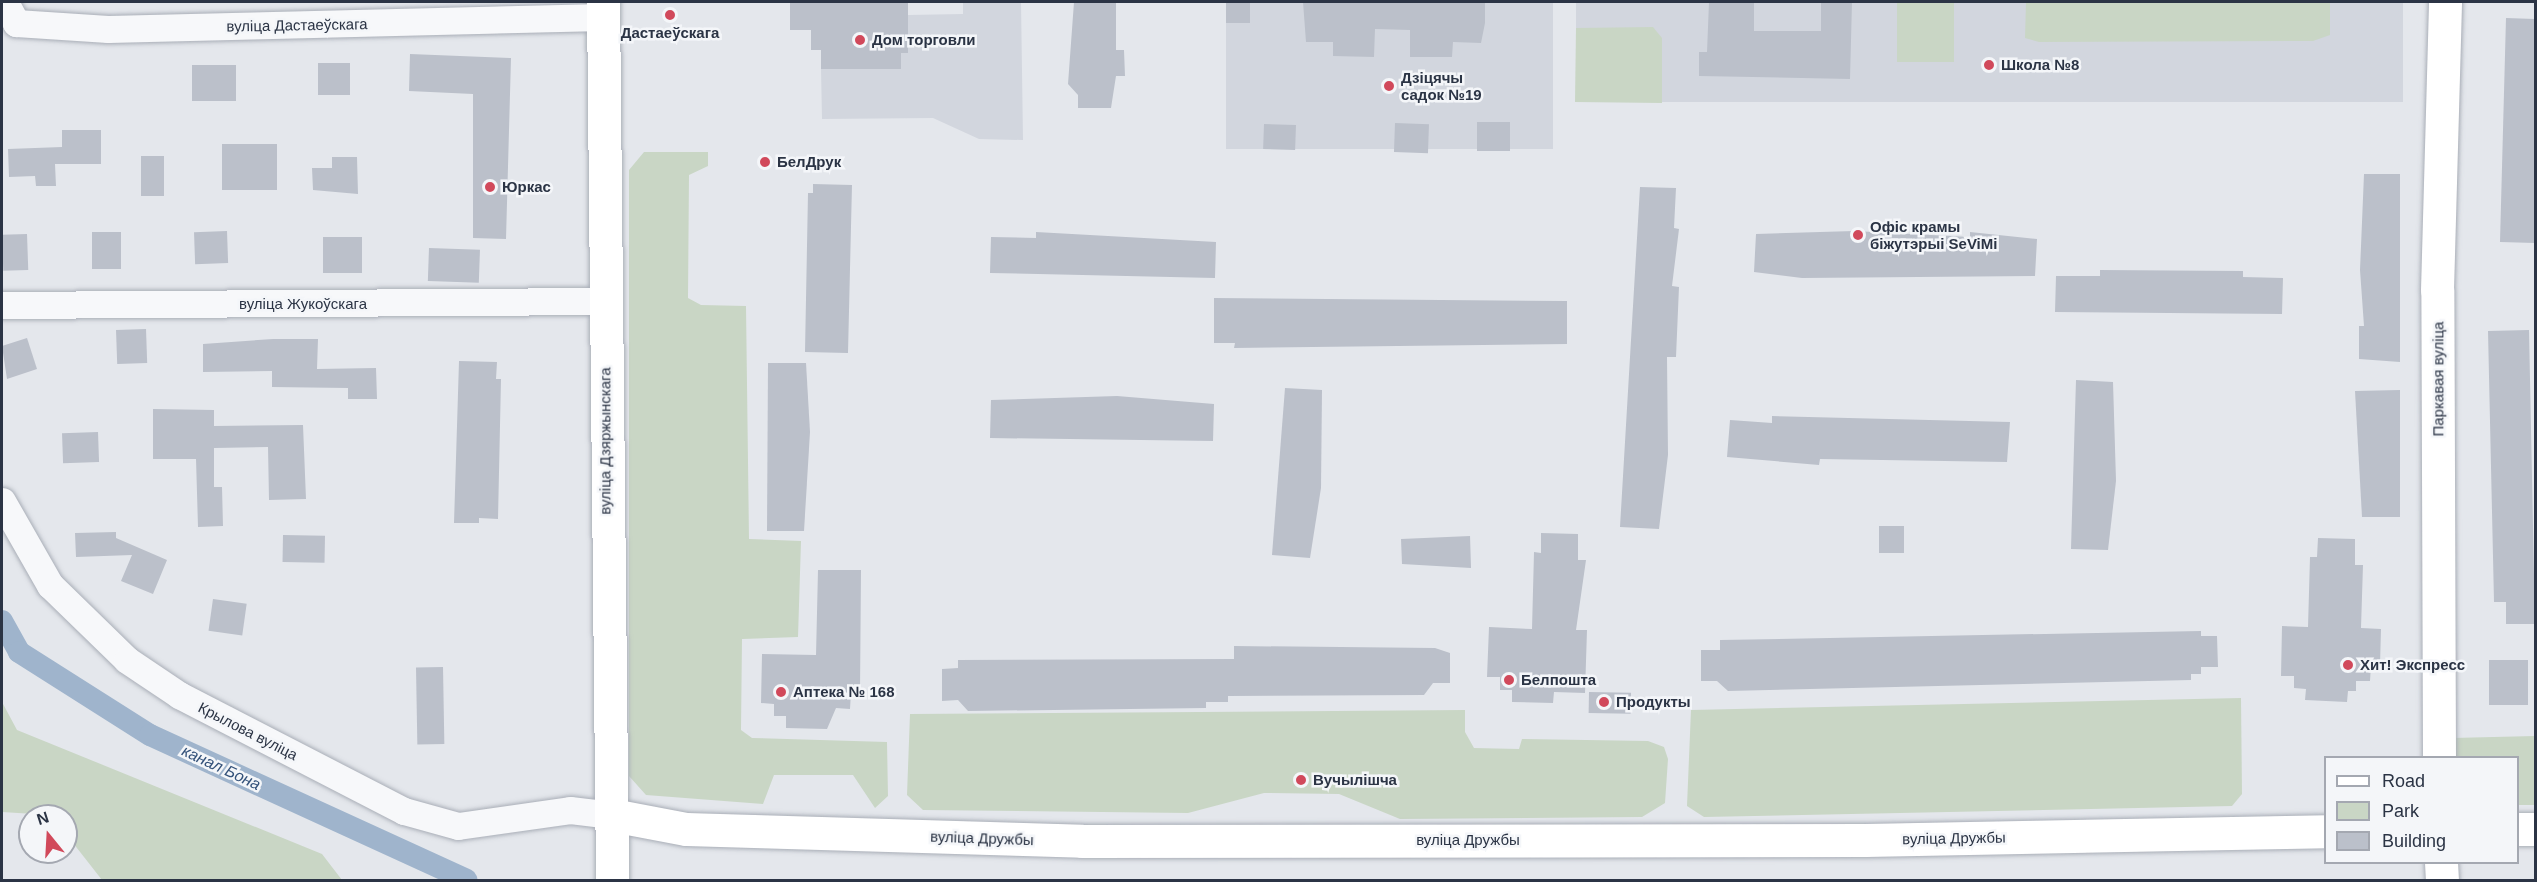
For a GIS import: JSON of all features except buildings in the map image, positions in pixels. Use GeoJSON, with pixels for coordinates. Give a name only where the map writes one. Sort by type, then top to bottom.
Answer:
{"type":"FeatureCollection","features":[{"type":"Feature","properties":{"kind":"main road","name":"Паркавая вуліца"},"geometry":{"type":"LineString","coordinates":[[2439,756],[2438,290],[2445,2]]}},
{"type":"Feature","properties":{"kind":"main road","name":"вуліца Дзяржынскага"},"geometry":{"type":"LineString","coordinates":[[603,9],[612,880]]}},
{"type":"Feature","properties":{"kind":"main road","name":"вуліца Дружбы"},"geometry":{"type":"LineString","coordinates":[[612,815],[686,829],[1082,841],[1865,840],[2324,831]]}},
{"type":"Feature","properties":{"kind":"main road"},"geometry":{"type":"LineString","coordinates":[[2519,830],[2535,829]]}},
{"type":"Feature","properties":{"kind":"main road"},"geometry":{"type":"LineString","coordinates":[[2441,864],[2442,880]]}},
{"type":"Feature","properties":{"kind":"street","name":"вуліца Дастаеўскага"},"geometry":{"type":"LineString","coordinates":[[5,2],[16,23],[108,29],[603,9]]}},
{"type":"Feature","properties":{"kind":"street","name":"вуліца Жукоўскага"},"geometry":{"type":"LineString","coordinates":[[2,305],[605,301]]}},
{"type":"Feature","properties":{"kind":"street","name":"Крылова вуліца"},"geometry":{"type":"LineString","coordinates":[[2,501],[50,585],[82,621],[179,695],[429,821],[494,824],[570,810],[612,815]]}},
{"type":"Feature","properties":{"kind":"shaded area"},"geometry":{"type":"Polygon","coordinates":[[[963,2],[1021,2],[1023,140],[979,139],[933,118],[822,119],[821,69],[901,69],[901,53],[908,52],[908,15],[963,14],[963,2]]]}},
{"type":"Feature","properties":{"kind":"shaded area","name":"Дзіцячы садок №19"},"geometry":{"type":"Polygon","coordinates":[[[1226,2],[1553,2],[1553,149],[1226,149],[1226,2]]]}},
{"type":"Feature","properties":{"kind":"shaded area","name":"Школа №8"},"geometry":{"type":"Polygon","coordinates":[[[1576,2],[2403,2],[2403,102],[1576,102],[1576,2]]]}},
{"type":"Feature","properties":{"kind":"green space"},"geometry":{"type":"Polygon","coordinates":[[[1897,2],[1954,2],[1954,62],[1897,62],[1897,2]]]}},
{"type":"Feature","properties":{"kind":"green space"},"geometry":{"type":"Polygon","coordinates":[[[2026,2],[2330,2],[2330,35],[2313,41],[2039,42],[2025,38],[2026,2]]]}},
{"type":"Feature","properties":{"kind":"green space"},"geometry":{"type":"Polygon","coordinates":[[[1653,27],[1662,38],[1662,103],[1575,102],[1576,28],[1653,27]]]}},
{"type":"Feature","properties":{"kind":"green space"},"geometry":{"type":"Polygon","coordinates":[[[644,152],[708,152],[708,166],[689,175],[688,298],[701,305],[746,306],[749,539],[801,541],[798,637],[742,639],[741,730],[752,738],[887,742],[888,796],[875,808],[853,775],[774,775],[763,804],[646,795],[629,776],[629,170],[644,152]]]}},
{"type":"Feature","properties":{"kind":"green space"},"geometry":{"type":"Polygon","coordinates":[[[2241,698],[2242,794],[2232,806],[1704,817],[1687,806],[1691,710],[2241,698]]]}},
{"type":"Feature","properties":{"kind":"green space"},"geometry":{"type":"Polygon","coordinates":[[[2,702],[17,730],[322,854],[342,880],[102,880],[78,849],[78,804],[18,804],[18,813],[2,812],[2,702]]]}},
{"type":"Feature","properties":{"kind":"green space"},"geometry":{"type":"Polygon","coordinates":[[[1465,710],[1465,732],[1474,748],[1519,749],[1522,739],[1648,741],[1664,747],[1668,759],[1665,803],[1642,817],[1400,819],[1339,794],[1264,793],[1188,813],[923,810],[907,795],[910,714],[1465,710]]]}},
{"type":"Feature","properties":{"kind":"green space"},"geometry":{"type":"Polygon","coordinates":[[[2535,736],[2535,805],[2519,805],[2519,756],[2453,756],[2452,738],[2535,736]]]}},
{"type":"Feature","properties":{"kind":"waterway","name":"канал Бона"},"geometry":{"type":"LineString","coordinates":[[2,621],[19,652],[150,735],[466,880]]}},
{"type":"Feature","properties":{"kind":"place","name":"Дастаеўскага"},"geometry":{"type":"Point","coordinates":[670,15]}},
{"type":"Feature","properties":{"kind":"place","name":"Дом торговли"},"geometry":{"type":"Point","coordinates":[860,40]}},
{"type":"Feature","properties":{"kind":"place","name":"Школа №8"},"geometry":{"type":"Point","coordinates":[1989,65]}},
{"type":"Feature","properties":{"kind":"place","name":"Дзіцячы садок №19"},"geometry":{"type":"Point","coordinates":[1389,86]}},
{"type":"Feature","properties":{"kind":"place","name":"БелДрук"},"geometry":{"type":"Point","coordinates":[765,162]}},
{"type":"Feature","properties":{"kind":"place","name":"Юркас"},"geometry":{"type":"Point","coordinates":[490,187]}},
{"type":"Feature","properties":{"kind":"place","name":"Офіс крамы біжутэрыі SeViMi"},"geometry":{"type":"Point","coordinates":[1858,235]}},
{"type":"Feature","properties":{"kind":"place","name":"Хит! Экспресс"},"geometry":{"type":"Point","coordinates":[2348,665]}},
{"type":"Feature","properties":{"kind":"place","name":"Белпошта"},"geometry":{"type":"Point","coordinates":[1509,680]}},
{"type":"Feature","properties":{"kind":"place","name":"Аптека № 168"},"geometry":{"type":"Point","coordinates":[781,692]}},
{"type":"Feature","properties":{"kind":"place","name":"Продукты"},"geometry":{"type":"Point","coordinates":[1604,702]}},
{"type":"Feature","properties":{"kind":"place","name":"Вучылішча"},"geometry":{"type":"Point","coordinates":[1301,780]}}]}
